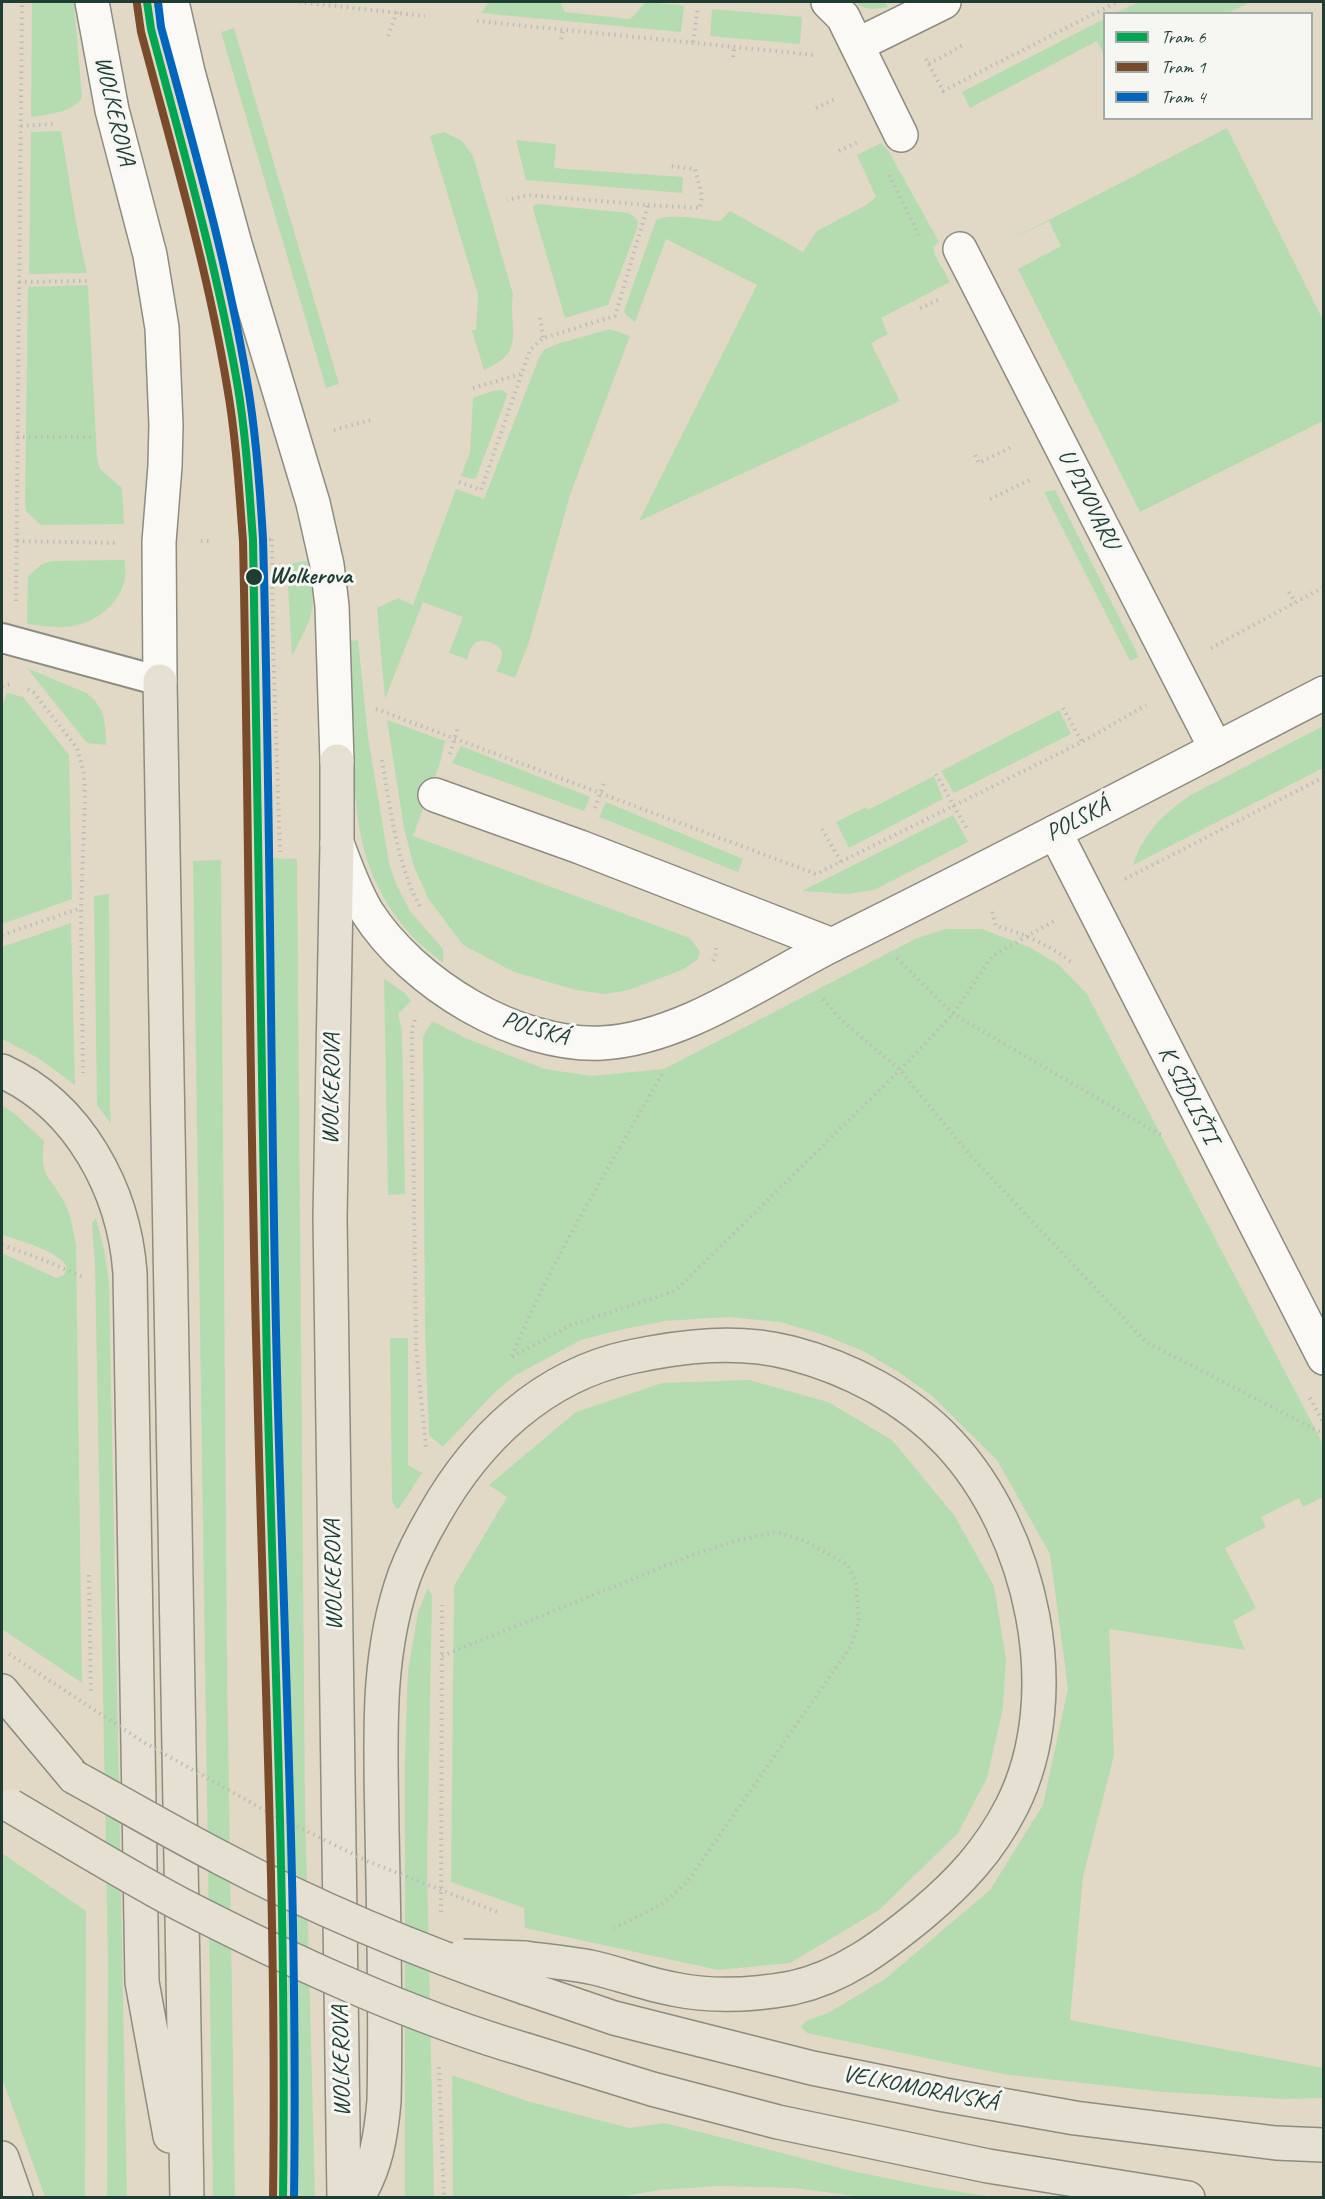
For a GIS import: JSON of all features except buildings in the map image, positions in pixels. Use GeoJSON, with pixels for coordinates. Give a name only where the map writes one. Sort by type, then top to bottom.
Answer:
{"type":"FeatureCollection","features":[{"type":"Feature","properties":{"kind":"main road","name":"WOLKEROVA"},"geometry":{"type":"LineString","coordinates":[[160,681],[187,2198]]}},
{"type":"Feature","properties":{"kind":"main road","name":"WOLKEROVA"},"geometry":{"type":"LineString","coordinates":[[337,761],[330,1228],[344,2198]]}},
{"type":"Feature","properties":{"kind":"main road"},"geometry":{"type":"LineString","coordinates":[[2,1071],[35,1090],[60,1112],[82,1137],[106,1180],[122,1220],[127,1242],[130,1273],[142,1982],[181,2198]]}},
{"type":"Feature","properties":{"kind":"main road"},"geometry":{"type":"LineString","coordinates":[[6,1712],[74,1777],[222,1859],[374,1930],[431,1954],[525,1973],[592,1968],[697,1993],[752,1993],[792,1988],[830,1976],[889,1941],[973,1867],[1012,1806],[1029,1760],[1034,1737],[1038,1689],[1034,1620],[1021,1568],[1002,1524],[955,1450],[910,1408],[858,1377],[791,1353],[740,1345],[687,1347],[660,1351],[588,1369],[550,1390],[515,1415],[484,1443],[457,1478],[423,1534],[408,1566],[389,1629],[384,1662],[380,1772],[384,2101],[374,2163],[368,2181],[357,2198]]}},
{"type":"Feature","properties":{"kind":"main road"},"geometry":{"type":"LineString","coordinates":[[6,1803],[178,1903],[267,1947],[365,1991],[487,2039],[652,2089],[778,2122],[988,2166],[1188,2198]]}},
{"type":"Feature","properties":{"kind":"main road","name":"VELKOMORAVSKÁ"},"geometry":{"type":"LineString","coordinates":[[525,1973],[614,2018],[812,2068],[1075,2118],[1276,2143],[1323,2145]]}},
{"type":"Feature","properties":{"kind":"main road"},"geometry":{"type":"LineString","coordinates":[[2,2158],[16,2198]]}},
{"type":"Feature","properties":{"kind":"street","name":"WOLKEROVA"},"geometry":{"type":"LineString","coordinates":[[92,2],[118,133],[147,245],[162,328],[166,425],[159,542],[160,681]]}},
{"type":"Feature","properties":{"kind":"street","name":"WOLKEROVA"},"geometry":{"type":"LineString","coordinates":[[172,2],[188,72],[235,244],[290,422],[325,556],[332,606],[337,761]]}},
{"type":"Feature","properties":{"kind":"street"},"geometry":{"type":"LineString","coordinates":[[828,2],[843,17],[901,135]]}},
{"type":"Feature","properties":{"kind":"street"},"geometry":{"type":"LineString","coordinates":[[857,45],[944,2]]}},
{"type":"Feature","properties":{"kind":"street","name":"U PIVOVARU"},"geometry":{"type":"LineString","coordinates":[[960,249],[1216,749]]}},
{"type":"Feature","properties":{"kind":"street","name":"POLSKÁ"},"geometry":{"type":"LineString","coordinates":[[337,843],[353,886],[375,924],[438,987],[478,1011],[534,1033],[560,1041],[602,1043],[640,1037],[696,1017],[1323,693]]}},
{"type":"Feature","properties":{"kind":"street"},"geometry":{"type":"LineString","coordinates":[[435,795],[580,847],[832,945]]}},
{"type":"Feature","properties":{"kind":"street","name":"K SÍDLIŠTI"},"geometry":{"type":"LineString","coordinates":[[1055,832],[1323,1358]]}},
{"type":"Feature","properties":{"kind":"lane"},"geometry":{"type":"LineString","coordinates":[[2,638],[160,681]]}},
{"type":"Feature","properties":{"kind":"lane"},"geometry":{"type":"LineString","coordinates":[[1276,2143],[1323,2135]]}},
{"type":"Feature","properties":{"kind":"path"},"geometry":{"type":"LineString","coordinates":[[15,611],[22,2]]}},
{"type":"Feature","properties":{"kind":"path"},"geometry":{"type":"LineString","coordinates":[[299,2],[425,16]]}},
{"type":"Feature","properties":{"kind":"path"},"geometry":{"type":"LineString","coordinates":[[925,57],[943,92],[1117,2]]}},
{"type":"Feature","properties":{"kind":"path"},"geometry":{"type":"LineString","coordinates":[[693,42],[698,7]]}},
{"type":"Feature","properties":{"kind":"path"},"geometry":{"type":"LineString","coordinates":[[388,36],[397,12]]}},
{"type":"Feature","properties":{"kind":"path"},"geometry":{"type":"LineString","coordinates":[[477,21],[820,56]]}},
{"type":"Feature","properties":{"kind":"path"},"geometry":{"type":"LineString","coordinates":[[561,39],[563,29]]}},
{"type":"Feature","properties":{"kind":"path"},"geometry":{"type":"LineString","coordinates":[[929,64],[963,45]]}},
{"type":"Feature","properties":{"kind":"path"},"geometry":{"type":"LineString","coordinates":[[733,57],[734,46]]}},
{"type":"Feature","properties":{"kind":"path"},"geometry":{"type":"LineString","coordinates":[[816,108],[838,98]]}},
{"type":"Feature","properties":{"kind":"path"},"geometry":{"type":"LineString","coordinates":[[21,126],[56,124]]}},
{"type":"Feature","properties":{"kind":"path"},"geometry":{"type":"LineString","coordinates":[[839,151],[859,141]]}},
{"type":"Feature","properties":{"kind":"path"},"geometry":{"type":"LineString","coordinates":[[507,200],[528,195],[700,208],[702,196],[695,169],[669,166]]}},
{"type":"Feature","properties":{"kind":"path"},"geometry":{"type":"LineString","coordinates":[[887,172],[919,235],[960,249]]}},
{"type":"Feature","properties":{"kind":"path"},"geometry":{"type":"LineString","coordinates":[[459,482],[481,490],[530,350],[543,338],[615,316],[648,205]]}},
{"type":"Feature","properties":{"kind":"path"},"geometry":{"type":"LineString","coordinates":[[19,282],[88,281]]}},
{"type":"Feature","properties":{"kind":"path"},"geometry":{"type":"LineString","coordinates":[[540,318],[543,338]]}},
{"type":"Feature","properties":{"kind":"path"},"geometry":{"type":"LineString","coordinates":[[473,388],[522,373]]}},
{"type":"Feature","properties":{"kind":"path"},"geometry":{"type":"LineString","coordinates":[[333,431],[370,420]]}},
{"type":"Feature","properties":{"kind":"path"},"geometry":{"type":"LineString","coordinates":[[16,437],[94,437]]}},
{"type":"Feature","properties":{"kind":"path"},"geometry":{"type":"LineString","coordinates":[[975,455],[980,463],[1014,446]]}},
{"type":"Feature","properties":{"kind":"path"},"geometry":{"type":"LineString","coordinates":[[990,499],[1031,480]]}},
{"type":"Feature","properties":{"kind":"path"},"geometry":{"type":"LineString","coordinates":[[272,539],[280,852]]}},
{"type":"Feature","properties":{"kind":"path"},"geometry":{"type":"LineString","coordinates":[[17,541],[124,543]]}},
{"type":"Feature","properties":{"kind":"path"},"geometry":{"type":"LineString","coordinates":[[375,719],[373,707],[816,874],[1082,742],[1144,707],[1174,668],[1323,587]]}},
{"type":"Feature","properties":{"kind":"path"},"geometry":{"type":"LineString","coordinates":[[1289,592],[1295,603]]}},
{"type":"Feature","properties":{"kind":"path"},"geometry":{"type":"LineString","coordinates":[[2,686],[12,684],[23,686],[34,693],[77,748],[82,761],[85,799],[81,908],[83,1081]]}},
{"type":"Feature","properties":{"kind":"path"},"geometry":{"type":"LineString","coordinates":[[1063,708],[1082,742]]}},
{"type":"Feature","properties":{"kind":"path"},"geometry":{"type":"LineString","coordinates":[[448,761],[458,727]]}},
{"type":"Feature","properties":{"kind":"path"},"geometry":{"type":"LineString","coordinates":[[381,754],[397,846],[412,892],[422,911]]}},
{"type":"Feature","properties":{"kind":"path"},"geometry":{"type":"LineString","coordinates":[[936,774],[973,840],[996,926],[1018,931],[1047,945],[1077,969]]}},
{"type":"Feature","properties":{"kind":"path"},"geometry":{"type":"LineString","coordinates":[[696,1017],[581,1216],[528,1316],[512,1357],[571,1325],[675,1291],[900,1070],[953,1014],[992,956],[1130,877],[1323,777]]}},
{"type":"Feature","properties":{"kind":"path"},"geometry":{"type":"LineString","coordinates":[[592,814],[604,783]]}},
{"type":"Feature","properties":{"kind":"path"},"geometry":{"type":"LineString","coordinates":[[822,829],[841,862]]}},
{"type":"Feature","properties":{"kind":"path"},"geometry":{"type":"LineString","coordinates":[[2,935],[81,908]]}},
{"type":"Feature","properties":{"kind":"path"},"geometry":{"type":"LineString","coordinates":[[867,928],[953,1014],[1164,1136]]}},
{"type":"Feature","properties":{"kind":"path"},"geometry":{"type":"LineString","coordinates":[[712,962],[716,954],[714,939]]}},
{"type":"Feature","properties":{"kind":"path"},"geometry":{"type":"LineString","coordinates":[[795,966],[841,1020],[900,1070],[970,1155],[1146,1342],[1323,1434]]}},
{"type":"Feature","properties":{"kind":"path"},"geometry":{"type":"LineString","coordinates":[[2,1245],[85,1278]]}},
{"type":"Feature","properties":{"kind":"path"},"geometry":{"type":"LineString","coordinates":[[85,1267],[85,1290]]}},
{"type":"Feature","properties":{"kind":"path"},"geometry":{"type":"LineString","coordinates":[[1307,1393],[1323,1424]]}},
{"type":"Feature","properties":{"kind":"path"},"geometry":{"type":"LineString","coordinates":[[442,1656],[692,1555],[738,1540],[777,1532],[805,1541],[848,1565],[855,1583],[859,1622],[851,1646],[687,1882],[661,1905],[607,1931]]}},
{"type":"Feature","properties":{"kind":"path"},"geometry":{"type":"LineString","coordinates":[[89,1572],[91,1691]]}},
{"type":"Feature","properties":{"kind":"path"},"geometry":{"type":"LineString","coordinates":[[9,1654],[145,1743],[266,1811],[367,1861],[504,1914]]}},
{"type":"Feature","properties":{"kind":"path"},"geometry":{"type":"LineString","coordinates":[[438,2062],[444,2198]]}},
{"type":"Feature","properties":{"kind":"green space"},"geometry":{"type":"Polygon","coordinates":[[[32,2],[74,2],[82,98],[66,110],[31,117],[32,2]]]}},
{"type":"Feature","properties":{"kind":"green space"},"geometry":{"type":"Polygon","coordinates":[[[489,2],[560,2],[565,12],[629,19],[648,2],[684,6],[681,32],[481,13],[489,2]]]}},
{"type":"Feature","properties":{"kind":"green space"},"geometry":{"type":"Polygon","coordinates":[[[855,2],[885,2],[888,7],[867,8],[855,2]]]}},
{"type":"Feature","properties":{"kind":"green space"},"geometry":{"type":"Polygon","coordinates":[[[1139,2],[1250,2],[1230,12],[1117,12],[1139,2]]]}},
{"type":"Feature","properties":{"kind":"green space"},"geometry":{"type":"Polygon","coordinates":[[[712,9],[802,17],[800,44],[710,36],[712,9]]]}},
{"type":"Feature","properties":{"kind":"green space"},"geometry":{"type":"Polygon","coordinates":[[[1103,20],[1103,53],[1097,41],[970,108],[962,92],[1103,20]]]}},
{"type":"Feature","properties":{"kind":"green space"},"geometry":{"type":"Polygon","coordinates":[[[234,28],[339,384],[326,388],[221,32],[234,28]]]}},
{"type":"Feature","properties":{"kind":"green space"},"geometry":{"type":"Polygon","coordinates":[[[1227,128],[1323,320],[1323,421],[1140,512],[1018,269],[1061,246],[1049,221],[1006,242],[1227,128]]]}},
{"type":"Feature","properties":{"kind":"green space"},"geometry":{"type":"Polygon","coordinates":[[[61,131],[87,273],[29,274],[31,132],[61,131]]]}},
{"type":"Feature","properties":{"kind":"green space"},"geometry":{"type":"Polygon","coordinates":[[[444,132],[462,141],[473,156],[513,294],[511,347],[498,363],[484,370],[472,330],[476,330],[478,295],[430,136],[444,132]]]}},
{"type":"Feature","properties":{"kind":"green space"},"geometry":{"type":"Polygon","coordinates":[[[516,140],[556,144],[554,168],[683,177],[682,193],[526,180],[516,140]]]}},
{"type":"Feature","properties":{"kind":"green space"},"geometry":{"type":"Polygon","coordinates":[[[881,143],[888,150],[939,242],[933,247],[935,255],[950,282],[881,318],[888,334],[871,343],[900,401],[639,521],[757,285],[666,239],[635,322],[624,311],[656,220],[678,217],[720,221],[730,211],[803,252],[817,231],[866,205],[876,197],[857,155],[881,143]]]}},
{"type":"Feature","properties":{"kind":"green space"},"geometry":{"type":"Polygon","coordinates":[[[534,205],[628,213],[635,217],[638,222],[637,229],[608,305],[565,318],[533,209],[534,205]]]}},
{"type":"Feature","properties":{"kind":"green space"},"geometry":{"type":"Polygon","coordinates":[[[88,285],[97,458],[100,469],[122,488],[124,524],[41,525],[26,511],[25,499],[28,287],[88,285]]]}},
{"type":"Feature","properties":{"kind":"green space"},"geometry":{"type":"Polygon","coordinates":[[[610,329],[630,336],[570,495],[529,642],[515,678],[496,671],[502,652],[491,642],[476,642],[471,647],[467,659],[449,653],[463,617],[423,602],[385,699],[377,608],[398,598],[413,605],[456,489],[484,499],[544,350],[560,343],[610,329]]]}},
{"type":"Feature","properties":{"kind":"green space"},"geometry":{"type":"Polygon","coordinates":[[[502,390],[507,394],[476,478],[461,476],[470,452],[473,398],[502,390]]]}},
{"type":"Feature","properties":{"kind":"green space"},"geometry":{"type":"Polygon","coordinates":[[[1055,490],[1139,657],[1130,661],[1044,492],[1055,490]]]}},
{"type":"Feature","properties":{"kind":"green space"},"geometry":{"type":"Polygon","coordinates":[[[125,560],[125,580],[120,592],[115,601],[101,614],[74,626],[55,627],[27,624],[28,576],[42,564],[52,561],[125,560]]]}},
{"type":"Feature","properties":{"kind":"green space"},"geometry":{"type":"Polygon","coordinates":[[[307,561],[312,590],[312,611],[292,656],[287,570],[293,563],[307,561]]]}},
{"type":"Feature","properties":{"kind":"green space"},"geometry":{"type":"Polygon","coordinates":[[[358,640],[368,737],[389,863],[397,886],[410,911],[443,949],[443,963],[416,940],[393,913],[379,889],[362,840],[355,789],[350,641],[358,640]]]}},
{"type":"Feature","properties":{"kind":"green space"},"geometry":{"type":"Polygon","coordinates":[[[27,668],[86,693],[92,698],[103,716],[106,745],[87,743],[27,668]]]}},
{"type":"Feature","properties":{"kind":"green space"},"geometry":{"type":"Polygon","coordinates":[[[7,693],[23,697],[69,755],[72,899],[2,924],[2,707],[7,693]]]}},
{"type":"Feature","properties":{"kind":"green space"},"geometry":{"type":"Polygon","coordinates":[[[1059,710],[1071,734],[954,793],[941,771],[1059,710]]]}},
{"type":"Feature","properties":{"kind":"green space"},"geometry":{"type":"Polygon","coordinates":[[[387,720],[445,741],[440,763],[413,836],[690,938],[700,952],[697,960],[682,970],[629,990],[605,994],[576,990],[514,972],[463,945],[428,898],[414,867],[404,828],[387,720]]]}},
{"type":"Feature","properties":{"kind":"green space"},"geometry":{"type":"Polygon","coordinates":[[[1323,726],[1323,768],[1133,865],[1148,834],[1181,802],[1323,726]]]}},
{"type":"Feature","properties":{"kind":"green space"},"geometry":{"type":"Polygon","coordinates":[[[461,746],[590,797],[584,811],[452,763],[461,746]]]}},
{"type":"Feature","properties":{"kind":"green space"},"geometry":{"type":"Polygon","coordinates":[[[934,776],[943,799],[849,848],[836,822],[866,807],[867,810],[870,809],[934,776]]]}},
{"type":"Feature","properties":{"kind":"green space"},"geometry":{"type":"Polygon","coordinates":[[[606,802],[743,859],[738,872],[599,817],[606,802]]]}},
{"type":"Feature","properties":{"kind":"green space"},"geometry":{"type":"Polygon","coordinates":[[[953,815],[968,842],[874,890],[848,894],[802,891],[953,815]]]}},
{"type":"Feature","properties":{"kind":"green space"},"geometry":{"type":"Polygon","coordinates":[[[268,858],[297,859],[305,1807],[315,2198],[291,2197],[282,1559],[268,858]]]}},
{"type":"Feature","properties":{"kind":"green space"},"geometry":{"type":"Polygon","coordinates":[[[221,860],[227,1660],[235,2198],[213,2197],[193,861],[221,860]]]}},
{"type":"Feature","properties":{"kind":"green space"},"geometry":{"type":"Polygon","coordinates":[[[109,894],[111,1124],[97,1105],[94,896],[109,894]]]}},
{"type":"Feature","properties":{"kind":"green space"},"geometry":{"type":"Polygon","coordinates":[[[71,923],[75,1085],[38,1058],[2,1039],[2,947],[71,923]]]}},
{"type":"Feature","properties":{"kind":"green space"},"geometry":{"type":"Polygon","coordinates":[[[946,929],[982,929],[1029,947],[1058,964],[1087,994],[1323,1444],[1323,1497],[1303,1507],[1299,1498],[1261,1517],[1266,1527],[1225,1548],[1256,1608],[1233,1621],[1245,1650],[1109,1629],[1114,1755],[1083,1877],[1070,2020],[1323,2068],[1323,2098],[1284,2099],[1164,2092],[1002,2074],[807,2033],[801,2027],[806,2021],[830,2012],[885,1979],[990,1890],[1043,1805],[1068,1688],[1050,1554],[997,1460],[931,1395],[863,1351],[824,1335],[780,1322],[728,1317],[665,1321],[581,1340],[516,1375],[494,1393],[443,1447],[429,1435],[425,1334],[423,1037],[432,1021],[470,1040],[545,1069],[591,1076],[664,1069],[917,938],[946,929]]]}},
{"type":"Feature","properties":{"kind":"green space"},"geometry":{"type":"Polygon","coordinates":[[[384,979],[405,993],[411,1001],[398,1014],[402,1030],[405,1194],[388,1195],[384,979]]]}},
{"type":"Feature","properties":{"kind":"green space"},"geometry":{"type":"Polygon","coordinates":[[[2,1105],[44,1141],[44,1168],[66,1205],[76,1245],[82,1683],[2,1629],[2,1253],[56,1278],[64,1275],[67,1267],[57,1256],[28,1243],[2,1235],[2,1105]]]}},
{"type":"Feature","properties":{"kind":"green space"},"geometry":{"type":"Polygon","coordinates":[[[96,1218],[109,1282],[127,2198],[107,2197],[108,1963],[95,1266],[92,1223],[96,1218]]]}},
{"type":"Feature","properties":{"kind":"green space"},"geometry":{"type":"Polygon","coordinates":[[[390,1338],[408,1338],[408,1465],[422,1473],[400,1507],[396,1509],[392,1500],[390,1338]]]}},
{"type":"Feature","properties":{"kind":"green space"},"geometry":{"type":"Polygon","coordinates":[[[749,1380],[828,1402],[892,1440],[954,1515],[994,1586],[1006,1659],[1003,1708],[987,1778],[958,1833],[879,1910],[790,1963],[718,1970],[525,1928],[524,1908],[451,1882],[454,1586],[507,1497],[489,1485],[576,1412],[662,1383],[749,1380]]]}},
{"type":"Feature","properties":{"kind":"green space"},"geometry":{"type":"Polygon","coordinates":[[[428,1588],[432,1595],[427,1867],[434,2197],[405,2198],[405,1756],[408,1671],[418,1612],[428,1588]]]}},
{"type":"Feature","properties":{"kind":"green space"},"geometry":{"type":"Polygon","coordinates":[[[2,1853],[86,1911],[85,2197],[45,2197],[2,2078],[2,1853]]]}},
{"type":"Feature","properties":{"kind":"green space"},"geometry":{"type":"Polygon","coordinates":[[[452,2075],[527,2101],[629,2128],[665,2123],[852,2171],[993,2197],[870,2198],[794,2188],[719,2186],[660,2190],[613,2198],[453,2197],[452,2075]]]}},
{"type":"Feature","properties":{"kind":"tram line","name":"6"},"geometry":{"type":"LineString","coordinates":[[147,2],[151,29],[198,205],[229,337],[243,421],[253,540],[267,1373],[282,1888],[283,2198]]}},
{"type":"Feature","properties":{"kind":"tram line","name":"4"},"geometry":{"type":"LineString","coordinates":[[158,2],[161,27],[208,203],[239,336],[253,420],[262,519],[268,748],[277,1373],[294,1991],[294,2198]]}},
{"type":"Feature","properties":{"kind":"tram line","name":"1"},"geometry":{"type":"LineString","coordinates":[[137,4],[141,32],[188,208],[219,341],[233,424],[243,541],[254,1269],[273,1991],[273,2198]]}},
{"type":"Feature","properties":{"kind":"place","name":"Wolkerova"},"geometry":{"type":"Point","coordinates":[254,577]}}]}
